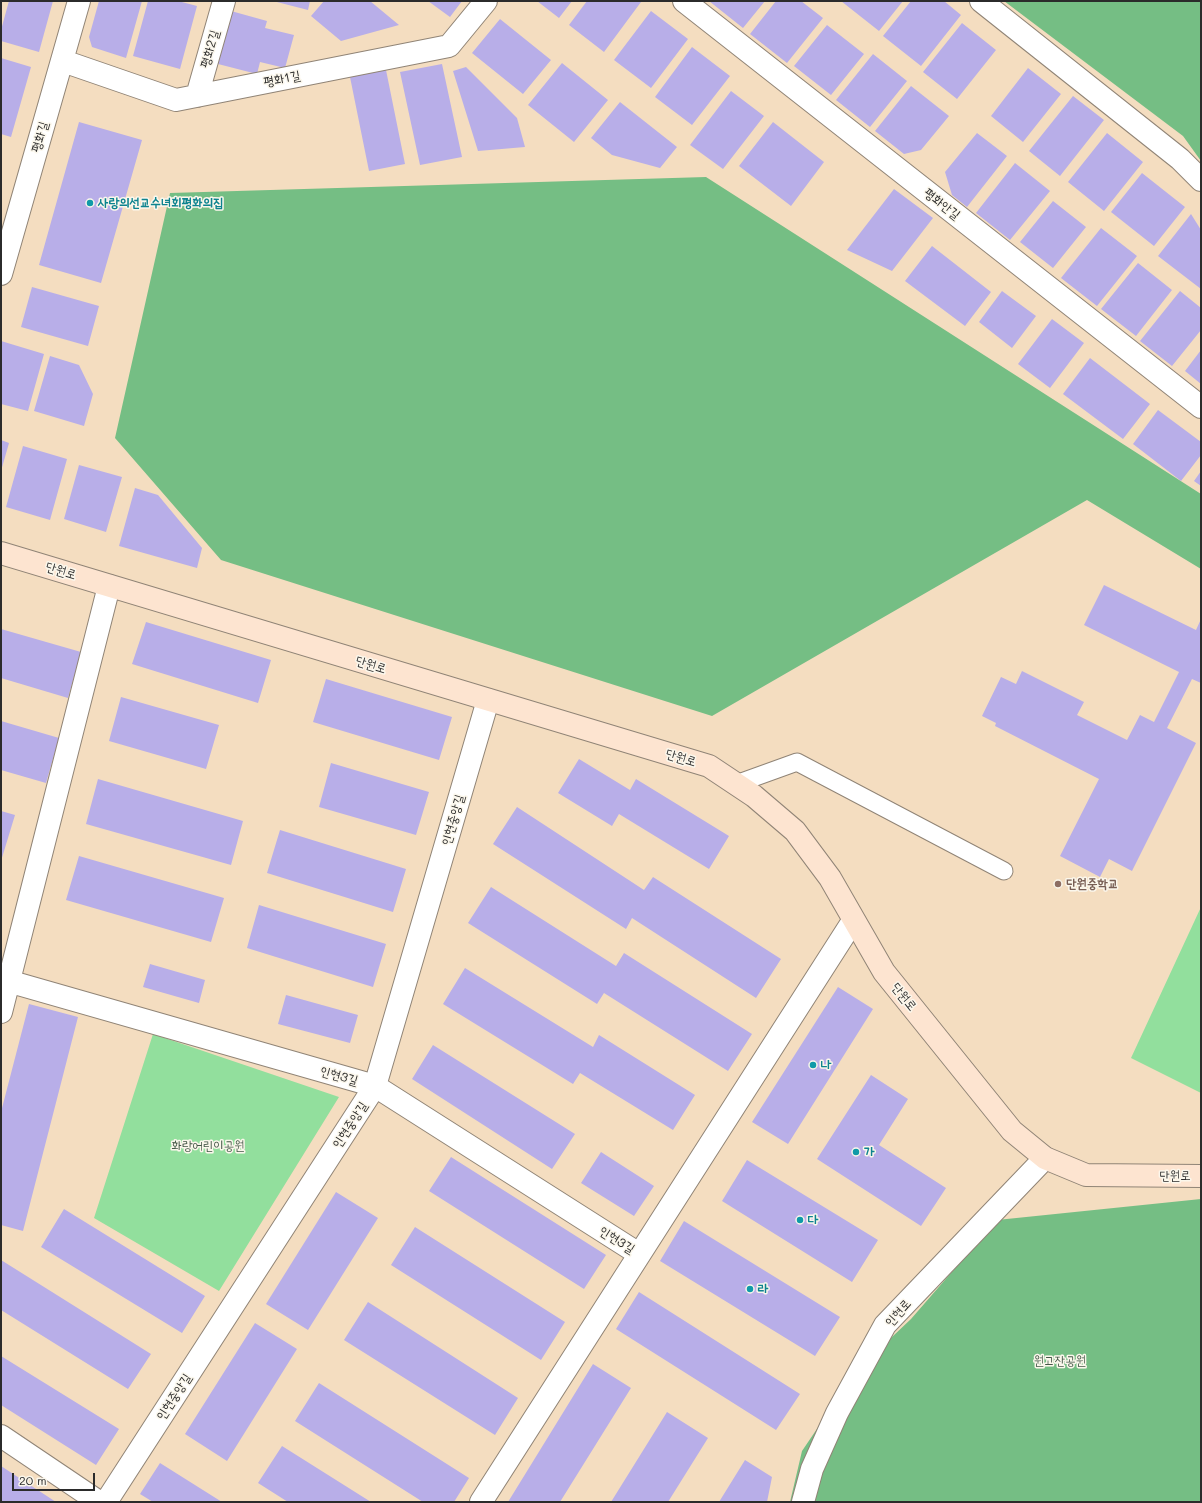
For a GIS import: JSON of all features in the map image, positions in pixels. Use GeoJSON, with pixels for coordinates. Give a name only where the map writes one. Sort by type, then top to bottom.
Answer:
{"type":"FeatureCollection","features":[{"type":"Feature","properties":{"kind":"street","name":"평화길"},"geometry":{"type":"LineString","coordinates":[[1,274],[79,1]]}},
{"type":"Feature","properties":{"kind":"street","name":"평화2길"},"geometry":{"type":"LineString","coordinates":[[197,96],[224,1]]}},
{"type":"Feature","properties":{"kind":"street","name":"평화1길"},"geometry":{"type":"LineString","coordinates":[[63,60],[176,100],[450,46],[486,1]]}},
{"type":"Feature","properties":{"kind":"street","name":"평화안길"},"geometry":{"type":"LineString","coordinates":[[684,1],[1201,407]]}},
{"type":"Feature","properties":{"kind":"street"},"geometry":{"type":"LineString","coordinates":[[981,1],[1180,159],[1201,180]]}},
{"type":"Feature","properties":{"kind":"street","name":"단원로"},"geometry":{"type":"LineString","coordinates":[[1,553],[710,766],[754,796],[795,831],[830,878],[853,921],[889,978],[1012,1131],[1045,1158],[1086,1175],[1201,1176]]}},
{"type":"Feature","properties":{"kind":"street"},"geometry":{"type":"LineString","coordinates":[[1,1012],[5,980],[110,586]]}},
{"type":"Feature","properties":{"kind":"street","name":"인현중앙길"},"geometry":{"type":"LineString","coordinates":[[106,1502],[375,1086],[488,700]]}},
{"type":"Feature","properties":{"kind":"street"},"geometry":{"type":"LineString","coordinates":[[481,1502],[853,921]]}},
{"type":"Feature","properties":{"kind":"street","name":"인현3길"},"geometry":{"type":"LineString","coordinates":[[5,980],[375,1086],[640,1254]]}},
{"type":"Feature","properties":{"kind":"street","name":"인현로"},"geometry":{"type":"LineString","coordinates":[[803,1502],[812,1469],[836,1413],[885,1325],[1045,1158]]}},
{"type":"Feature","properties":{"kind":"street"},"geometry":{"type":"LineString","coordinates":[[1,1436],[99,1502]]}},
{"type":"Feature","properties":{"kind":"lane"},"geometry":{"type":"LineString","coordinates":[[736,784],[796,762],[1004,871]]}},
{"type":"Feature","properties":{"kind":"green space"},"geometry":{"type":"Polygon","coordinates":[[[1004,1],[1201,1],[1201,161],[1183,136],[1004,1]]]}},
{"type":"Feature","properties":{"kind":"green space"},"geometry":{"type":"Polygon","coordinates":[[[706,177],[1201,494],[1201,569],[1087,500],[712,716],[221,560],[115,438],[170,193],[706,177]]]}},
{"type":"Feature","properties":{"kind":"green space"},"geometry":{"type":"Polygon","coordinates":[[[1201,907],[1201,1093],[1131,1058],[1201,907]]]}},
{"type":"Feature","properties":{"kind":"green space","name":"화랑어린이공원"},"geometry":{"type":"Polygon","coordinates":[[[153,1034],[339,1097],[219,1291],[94,1218],[153,1034]]]}},
{"type":"Feature","properties":{"kind":"green space","name":"원고잔공원"},"geometry":{"type":"Polygon","coordinates":[[[1201,1199],[1201,1502],[790,1502],[802,1451],[856,1371],[911,1319],[997,1220],[1201,1199]]]}},
{"type":"Feature","properties":{"kind":"building"},"geometry":{"type":"Polygon","coordinates":[[[9,1],[53,1],[39,52],[1,41],[1,30],[9,1]]]}},
{"type":"Feature","properties":{"kind":"building"},"geometry":{"type":"Polygon","coordinates":[[[99,1],[142,1],[126,58],[92,47],[89,37],[99,1]]]}},
{"type":"Feature","properties":{"kind":"building"},"geometry":{"type":"Polygon","coordinates":[[[148,1],[178,1],[197,6],[180,69],[133,56],[148,1]]]}},
{"type":"Feature","properties":{"kind":"building"},"geometry":{"type":"Polygon","coordinates":[[[273,1],[310,1],[308,10],[273,1]]]}},
{"type":"Feature","properties":{"kind":"building"},"geometry":{"type":"Polygon","coordinates":[[[324,1],[370,1],[399,25],[341,41],[311,16],[324,1]]]}},
{"type":"Feature","properties":{"kind":"building"},"geometry":{"type":"Polygon","coordinates":[[[428,1],[462,1],[450,17],[428,1]]]}},
{"type":"Feature","properties":{"kind":"building"},"geometry":{"type":"Polygon","coordinates":[[[537,1],[572,1],[559,18],[537,1]]]}},
{"type":"Feature","properties":{"kind":"building"},"geometry":{"type":"Polygon","coordinates":[[[587,1],[641,2],[604,52],[569,25],[587,1]]]}},
{"type":"Feature","properties":{"kind":"building"},"geometry":{"type":"Polygon","coordinates":[[[709,1],[765,1],[743,28],[709,1]]]}},
{"type":"Feature","properties":{"kind":"building"},"geometry":{"type":"Polygon","coordinates":[[[776,1],[801,1],[823,18],[787,63],[750,34],[776,1]]]}},
{"type":"Feature","properties":{"kind":"building"},"geometry":{"type":"Polygon","coordinates":[[[841,1],[903,1],[879,31],[841,1]]]}},
{"type":"Feature","properties":{"kind":"building"},"geometry":{"type":"Polygon","coordinates":[[[911,1],[944,1],[961,15],[921,66],[883,36],[911,1]]]}},
{"type":"Feature","properties":{"kind":"building"},"geometry":{"type":"Polygon","coordinates":[[[231,11],[267,21],[265,28],[294,35],[285,68],[260,62],[257,74],[218,64],[231,11]]]}},
{"type":"Feature","properties":{"kind":"building"},"geometry":{"type":"Polygon","coordinates":[[[651,11],[688,39],[651,88],[614,60],[651,11]]]}},
{"type":"Feature","properties":{"kind":"building"},"geometry":{"type":"Polygon","coordinates":[[[500,19],[551,60],[523,94],[472,53],[500,19]]]}},
{"type":"Feature","properties":{"kind":"building"},"geometry":{"type":"Polygon","coordinates":[[[962,23],[996,50],[957,99],[923,72],[962,23]]]}},
{"type":"Feature","properties":{"kind":"building"},"geometry":{"type":"Polygon","coordinates":[[[827,25],[864,54],[831,95],[794,66],[827,25]]]}},
{"type":"Feature","properties":{"kind":"building"},"geometry":{"type":"Polygon","coordinates":[[[692,47],[730,76],[692,125],[655,97],[692,47]]]}},
{"type":"Feature","properties":{"kind":"building"},"geometry":{"type":"Polygon","coordinates":[[[873,54],[907,81],[870,127],[836,100],[873,54]]]}},
{"type":"Feature","properties":{"kind":"building"},"geometry":{"type":"Polygon","coordinates":[[[1,58],[31,67],[11,137],[1,134],[1,58]]]}},
{"type":"Feature","properties":{"kind":"building"},"geometry":{"type":"Polygon","coordinates":[[[562,63],[608,100],[574,142],[528,105],[562,63]]]}},
{"type":"Feature","properties":{"kind":"building"},"geometry":{"type":"Polygon","coordinates":[[[442,64],[462,157],[420,165],[400,72],[442,64]]]}},
{"type":"Feature","properties":{"kind":"building"},"geometry":{"type":"Polygon","coordinates":[[[466,67],[517,118],[525,147],[478,151],[453,71],[466,67]]]}},
{"type":"Feature","properties":{"kind":"building"},"geometry":{"type":"Polygon","coordinates":[[[1028,68],[1061,94],[1023,142],[991,116],[1028,68]]]}},
{"type":"Feature","properties":{"kind":"building"},"geometry":{"type":"Polygon","coordinates":[[[386,70],[405,164],[369,171],[350,77],[386,70]]]}},
{"type":"Feature","properties":{"kind":"building"},"geometry":{"type":"Polygon","coordinates":[[[911,86],[949,116],[921,150],[904,154],[875,131],[911,86]]]}},
{"type":"Feature","properties":{"kind":"building"},"geometry":{"type":"Polygon","coordinates":[[[731,91],[764,116],[723,169],[690,145],[731,91]]]}},
{"type":"Feature","properties":{"kind":"building"},"geometry":{"type":"Polygon","coordinates":[[[1073,96],[1104,120],[1060,176],[1029,151],[1073,96]]]}},
{"type":"Feature","properties":{"kind":"building"},"geometry":{"type":"Polygon","coordinates":[[[620,102],[677,147],[660,168],[612,155],[591,138],[620,102]]]}},
{"type":"Feature","properties":{"kind":"building","name":"사랑의선교수녀회평화의집"},"geometry":{"type":"Polygon","coordinates":[[[79,122],[142,140],[101,283],[39,265],[79,122]]]}},
{"type":"Feature","properties":{"kind":"building"},"geometry":{"type":"Polygon","coordinates":[[[773,122],[824,162],[791,206],[739,166],[773,122]]]}},
{"type":"Feature","properties":{"kind":"building"},"geometry":{"type":"Polygon","coordinates":[[[977,133],[1007,156],[967,207],[952,195],[945,172],[977,133]]]}},
{"type":"Feature","properties":{"kind":"building"},"geometry":{"type":"Polygon","coordinates":[[[1107,133],[1143,162],[1104,211],[1068,182],[1107,133]]]}},
{"type":"Feature","properties":{"kind":"building"},"geometry":{"type":"Polygon","coordinates":[[[1015,163],[1050,191],[1010,240],[976,213],[1015,163]]]}},
{"type":"Feature","properties":{"kind":"building"},"geometry":{"type":"Polygon","coordinates":[[[1142,173],[1185,207],[1154,246],[1111,212],[1142,173]]]}},
{"type":"Feature","properties":{"kind":"building"},"geometry":{"type":"Polygon","coordinates":[[[894,189],[933,218],[892,271],[847,250],[894,189]]]}},
{"type":"Feature","properties":{"kind":"building"},"geometry":{"type":"Polygon","coordinates":[[[1053,201],[1086,227],[1053,268],[1020,242],[1053,201]]]}},
{"type":"Feature","properties":{"kind":"building"},"geometry":{"type":"Polygon","coordinates":[[[1191,214],[1201,230],[1201,289],[1158,256],[1191,214]]]}},
{"type":"Feature","properties":{"kind":"building"},"geometry":{"type":"Polygon","coordinates":[[[1101,228],[1137,256],[1097,306],[1061,278],[1101,228]]]}},
{"type":"Feature","properties":{"kind":"building"},"geometry":{"type":"Polygon","coordinates":[[[932,246],[991,292],[965,326],[905,281],[932,246]]]}},
{"type":"Feature","properties":{"kind":"building"},"geometry":{"type":"Polygon","coordinates":[[[1138,263],[1172,290],[1136,336],[1101,309],[1138,263]]]}},
{"type":"Feature","properties":{"kind":"building"},"geometry":{"type":"Polygon","coordinates":[[[32,287],[99,306],[88,346],[21,327],[32,287]]]}},
{"type":"Feature","properties":{"kind":"building"},"geometry":{"type":"Polygon","coordinates":[[[1002,291],[1036,316],[1012,348],[979,322],[1002,291]]]}},
{"type":"Feature","properties":{"kind":"building"},"geometry":{"type":"Polygon","coordinates":[[[1180,291],[1201,308],[1201,330],[1172,366],[1140,341],[1180,291]]]}},
{"type":"Feature","properties":{"kind":"building"},"geometry":{"type":"Polygon","coordinates":[[[1052,319],[1084,343],[1050,388],[1018,364],[1052,319]]]}},
{"type":"Feature","properties":{"kind":"building"},"geometry":{"type":"Polygon","coordinates":[[[1,341],[44,354],[28,411],[1,404],[1,341]]]}},
{"type":"Feature","properties":{"kind":"building"},"geometry":{"type":"Polygon","coordinates":[[[1201,350],[1201,384],[1185,371],[1201,350]]]}},
{"type":"Feature","properties":{"kind":"building"},"geometry":{"type":"Polygon","coordinates":[[[50,356],[79,365],[93,394],[84,426],[34,411],[50,356]]]}},
{"type":"Feature","properties":{"kind":"building"},"geometry":{"type":"Polygon","coordinates":[[[1090,358],[1150,404],[1123,439],[1063,394],[1090,358]]]}},
{"type":"Feature","properties":{"kind":"building"},"geometry":{"type":"Polygon","coordinates":[[[1158,410],[1201,442],[1201,455],[1181,481],[1133,444],[1158,410]]]}},
{"type":"Feature","properties":{"kind":"building"},"geometry":{"type":"Polygon","coordinates":[[[1,440],[9,443],[1,471],[1,440]]]}},
{"type":"Feature","properties":{"kind":"building"},"geometry":{"type":"Polygon","coordinates":[[[23,446],[67,459],[50,520],[6,507],[23,446]]]}},
{"type":"Feature","properties":{"kind":"building"},"geometry":{"type":"Polygon","coordinates":[[[79,465],[122,477],[106,532],[64,519],[79,465]]]}},
{"type":"Feature","properties":{"kind":"building"},"geometry":{"type":"Polygon","coordinates":[[[1201,471],[1201,486],[1194,481],[1201,471]]]}},
{"type":"Feature","properties":{"kind":"building"},"geometry":{"type":"Polygon","coordinates":[[[135,488],[158,495],[202,548],[197,568],[119,546],[135,488]]]}},
{"type":"Feature","properties":{"kind":"building"},"geometry":{"type":"Polygon","coordinates":[[[1104,585],[1196,630],[1201,619],[1201,683],[1192,679],[1167,728],[1196,743],[1132,871],[1109,859],[1100,877],[1060,856],[1099,779],[995,726],[996,723],[982,716],[1001,677],[1016,684],[1022,671],[1084,702],[1077,715],[1127,740],[1140,715],[1154,722],[1179,672],[1084,625],[1104,585]]]}},
{"type":"Feature","properties":{"kind":"building"},"geometry":{"type":"Polygon","coordinates":[[[146,622],[271,660],[258,703],[132,664],[146,622]]]}},
{"type":"Feature","properties":{"kind":"building"},"geometry":{"type":"Polygon","coordinates":[[[1,629],[81,652],[68,698],[1,678],[1,629]]]}},
{"type":"Feature","properties":{"kind":"building"},"geometry":{"type":"Polygon","coordinates":[[[326,679],[452,717],[439,760],[313,722],[326,679]]]}},
{"type":"Feature","properties":{"kind":"building"},"geometry":{"type":"Polygon","coordinates":[[[121,697],[219,725],[206,769],[109,741],[121,697]]]}},
{"type":"Feature","properties":{"kind":"building"},"geometry":{"type":"Polygon","coordinates":[[[1,721],[59,738],[46,783],[1,770],[1,721]]]}},
{"type":"Feature","properties":{"kind":"building"},"geometry":{"type":"Polygon","coordinates":[[[579,759],[630,790],[636,779],[729,836],[709,869],[619,814],[612,826],[558,793],[579,759]]]}},
{"type":"Feature","properties":{"kind":"building"},"geometry":{"type":"Polygon","coordinates":[[[331,763],[429,792],[416,835],[319,807],[331,763]]]}},
{"type":"Feature","properties":{"kind":"building"},"geometry":{"type":"Polygon","coordinates":[[[98,779],[243,821],[231,865],[86,824],[98,779]]]}},
{"type":"Feature","properties":{"kind":"building"},"geometry":{"type":"Polygon","coordinates":[[[517,807],[644,890],[653,877],[781,959],[756,998],[632,918],[626,929],[493,844],[517,807]]]}},
{"type":"Feature","properties":{"kind":"building"},"geometry":{"type":"Polygon","coordinates":[[[1,811],[15,815],[1,861],[1,811]]]}},
{"type":"Feature","properties":{"kind":"building"},"geometry":{"type":"Polygon","coordinates":[[[280,830],[406,869],[393,912],[267,873],[280,830]]]}},
{"type":"Feature","properties":{"kind":"building"},"geometry":{"type":"Polygon","coordinates":[[[79,856],[224,898],[211,942],[66,900],[79,856]]]}},
{"type":"Feature","properties":{"kind":"building"},"geometry":{"type":"Polygon","coordinates":[[[491,887],[616,966],[624,953],[752,1034],[728,1071],[604,993],[597,1004],[468,923],[491,887]]]}},
{"type":"Feature","properties":{"kind":"building"},"geometry":{"type":"Polygon","coordinates":[[[259,905],[386,944],[373,987],[247,948],[259,905]]]}},
{"type":"Feature","properties":{"kind":"building"},"geometry":{"type":"Polygon","coordinates":[[[150,964],[205,980],[199,1003],[143,987],[150,964]]]}},
{"type":"Feature","properties":{"kind":"building"},"geometry":{"type":"Polygon","coordinates":[[[465,968],[593,1047],[599,1035],[695,1095],[673,1130],[580,1073],[573,1084],[443,1004],[465,968]]]}},
{"type":"Feature","properties":{"kind":"building","name":"나"},"geometry":{"type":"Polygon","coordinates":[[[838,987],[873,1009],[788,1144],[752,1122],[838,987]]]}},
{"type":"Feature","properties":{"kind":"building"},"geometry":{"type":"Polygon","coordinates":[[[286,995],[358,1015],[350,1043],[278,1024],[286,995]]]}},
{"type":"Feature","properties":{"kind":"building"},"geometry":{"type":"Polygon","coordinates":[[[29,1004],[78,1017],[23,1231],[1,1225],[1,1112],[29,1004]]]}},
{"type":"Feature","properties":{"kind":"building"},"geometry":{"type":"Polygon","coordinates":[[[433,1045],[575,1134],[552,1169],[412,1079],[433,1045]]]}},
{"type":"Feature","properties":{"kind":"building","name":"가"},"geometry":{"type":"Polygon","coordinates":[[[871,1075],[908,1099],[879,1145],[946,1188],[921,1226],[817,1159],[871,1075]]]}},
{"type":"Feature","properties":{"kind":"building"},"geometry":{"type":"Polygon","coordinates":[[[601,1152],[654,1186],[634,1216],[581,1183],[601,1152]]]}},
{"type":"Feature","properties":{"kind":"building"},"geometry":{"type":"Polygon","coordinates":[[[451,1157],[606,1255],[584,1289],[429,1191],[451,1157]]]}},
{"type":"Feature","properties":{"kind":"building","name":"다"},"geometry":{"type":"Polygon","coordinates":[[[747,1160],[878,1240],[852,1282],[722,1201],[747,1160]]]}},
{"type":"Feature","properties":{"kind":"building"},"geometry":{"type":"Polygon","coordinates":[[[336,1192],[378,1218],[308,1330],[266,1304],[336,1192]]]}},
{"type":"Feature","properties":{"kind":"building"},"geometry":{"type":"Polygon","coordinates":[[[64,1209],[205,1296],[182,1333],[41,1247],[64,1209]]]}},
{"type":"Feature","properties":{"kind":"building","name":"라"},"geometry":{"type":"Polygon","coordinates":[[[684,1221],[840,1317],[815,1356],[660,1261],[684,1221]]]}},
{"type":"Feature","properties":{"kind":"building"},"geometry":{"type":"Polygon","coordinates":[[[415,1227],[565,1322],[541,1360],[391,1265],[415,1227]]]}},
{"type":"Feature","properties":{"kind":"building"},"geometry":{"type":"Polygon","coordinates":[[[1,1260],[151,1354],[128,1389],[1,1310],[1,1260]]]}},
{"type":"Feature","properties":{"kind":"building"},"geometry":{"type":"Polygon","coordinates":[[[639,1292],[800,1394],[776,1430],[616,1329],[639,1292]]]}},
{"type":"Feature","properties":{"kind":"building"},"geometry":{"type":"Polygon","coordinates":[[[368,1302],[518,1398],[495,1435],[344,1340],[368,1302]]]}},
{"type":"Feature","properties":{"kind":"building"},"geometry":{"type":"Polygon","coordinates":[[[255,1323],[297,1349],[227,1461],[185,1434],[255,1323]]]}},
{"type":"Feature","properties":{"kind":"building"},"geometry":{"type":"Polygon","coordinates":[[[1,1356],[119,1429],[96,1465],[1,1405],[1,1356]]]}},
{"type":"Feature","properties":{"kind":"building"},"geometry":{"type":"Polygon","coordinates":[[[593,1364],[631,1388],[560,1502],[508,1502],[593,1364]]]}},
{"type":"Feature","properties":{"kind":"building"},"geometry":{"type":"Polygon","coordinates":[[[319,1383],[469,1478],[454,1502],[423,1502],[295,1421],[319,1383]]]}},
{"type":"Feature","properties":{"kind":"building"},"geometry":{"type":"Polygon","coordinates":[[[667,1412],[708,1438],[668,1502],[611,1502],[667,1412]]]}},
{"type":"Feature","properties":{"kind":"building"},"geometry":{"type":"Polygon","coordinates":[[[282,1446],[371,1502],[288,1502],[258,1483],[282,1446]]]}},
{"type":"Feature","properties":{"kind":"building"},"geometry":{"type":"Polygon","coordinates":[[[745,1460],[772,1477],[767,1502],[719,1502],[745,1460]]]}},
{"type":"Feature","properties":{"kind":"building"},"geometry":{"type":"Polygon","coordinates":[[[160,1463],[222,1502],[153,1502],[140,1494],[160,1463]]]}},
{"type":"Feature","properties":{"kind":"building"},"geometry":{"type":"Polygon","coordinates":[[[1,1466],[56,1502],[1,1502],[1,1466]]]}},
{"type":"Feature","properties":{"kind":"place","name":"사랑의선교수녀회평화의집"},"geometry":{"type":"Point","coordinates":[90,203]}},
{"type":"Feature","properties":{"kind":"place","name":"단원중학교"},"geometry":{"type":"Point","coordinates":[1058,884]}},
{"type":"Feature","properties":{"kind":"place","name":"나"},"geometry":{"type":"Point","coordinates":[813,1065]}},
{"type":"Feature","properties":{"kind":"place","name":"가"},"geometry":{"type":"Point","coordinates":[856,1152]}},
{"type":"Feature","properties":{"kind":"place","name":"다"},"geometry":{"type":"Point","coordinates":[800,1220]}},
{"type":"Feature","properties":{"kind":"place","name":"라"},"geometry":{"type":"Point","coordinates":[750,1289]}}]}
